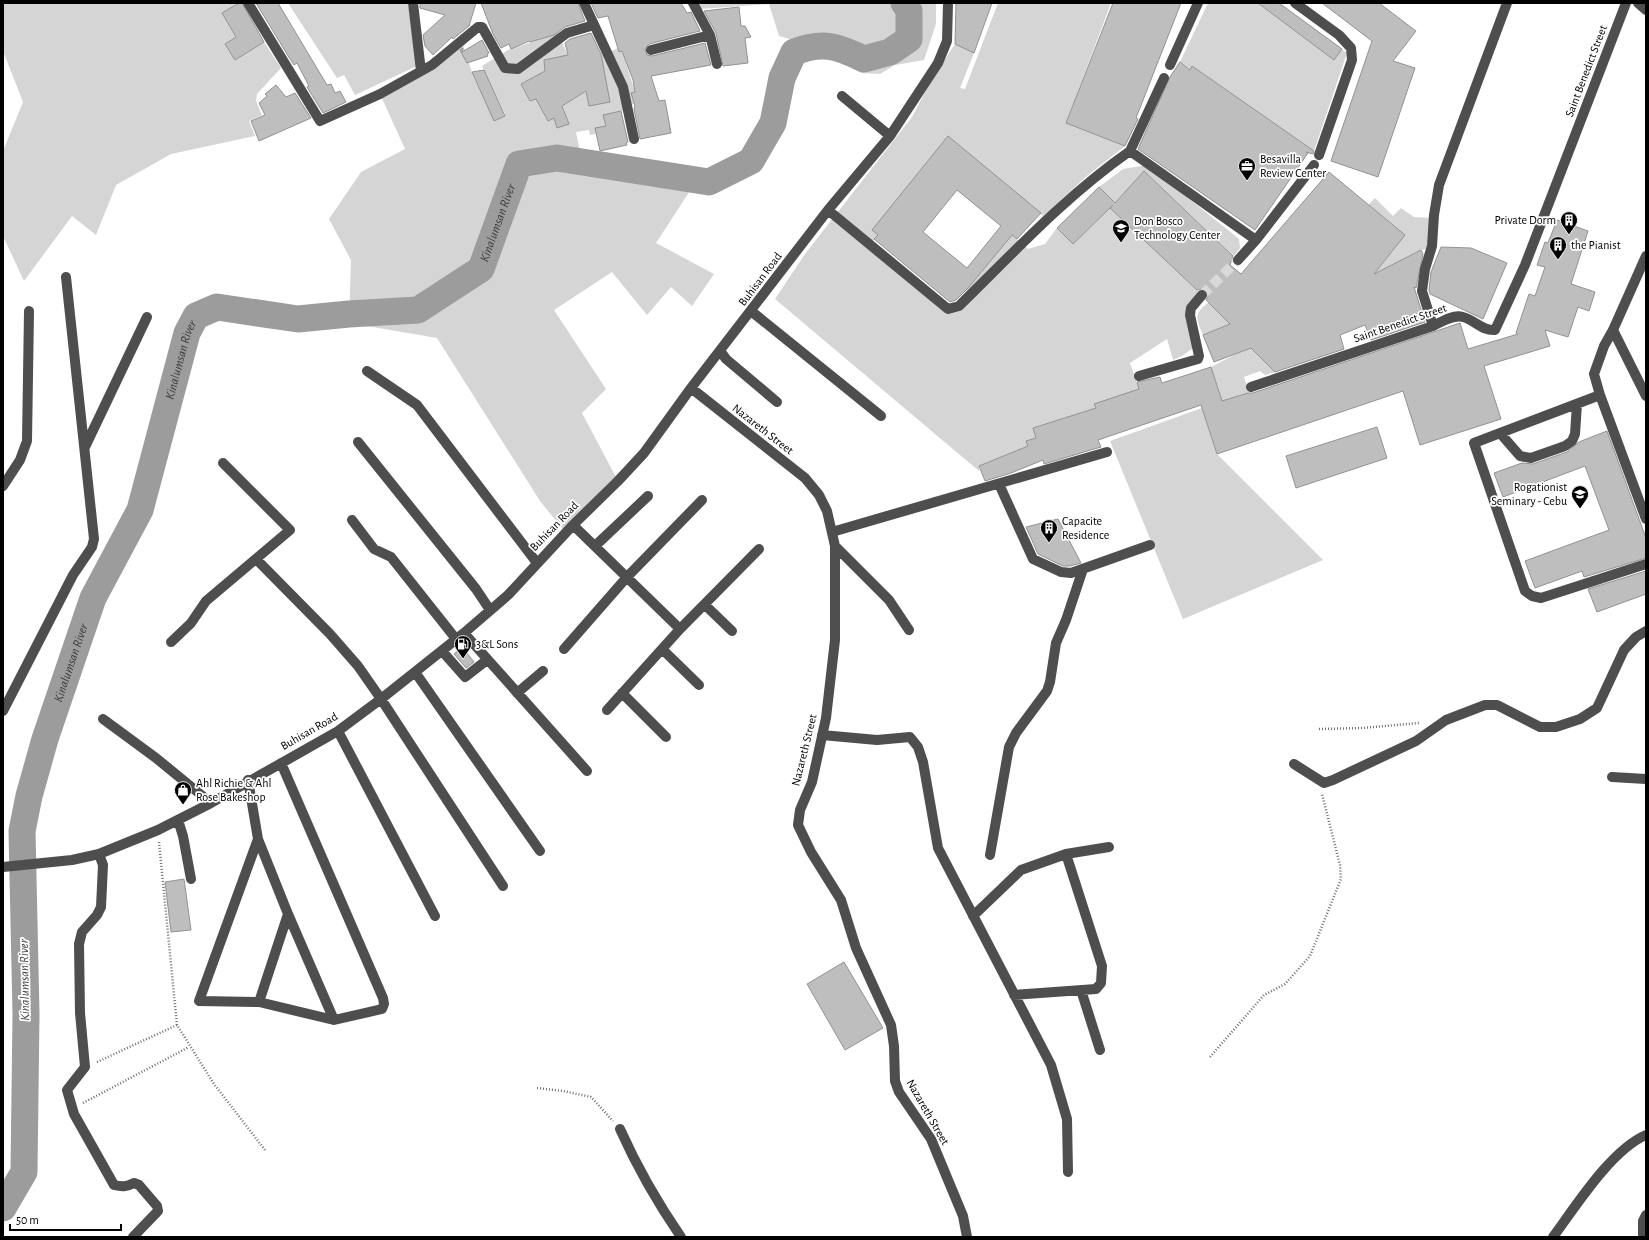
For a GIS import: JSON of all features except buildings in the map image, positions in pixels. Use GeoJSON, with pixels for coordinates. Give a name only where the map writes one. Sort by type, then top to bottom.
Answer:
{"type":"FeatureCollection","features":[{"type":"Feature","properties":{"kind":"street"},"geometry":{"type":"LineString","coordinates":[[248,3],[320,121],[380,94],[432,65],[478,27],[482,27],[505,68],[511,70],[518,69],[567,33],[594,25]]}},
{"type":"Feature","properties":{"kind":"street"},"geometry":{"type":"LineString","coordinates":[[413,3],[421,71]]}},
{"type":"Feature","properties":{"kind":"street"},"geometry":{"type":"LineString","coordinates":[[584,3],[623,87],[634,139]]}},
{"type":"Feature","properties":{"kind":"street"},"geometry":{"type":"LineString","coordinates":[[693,3],[710,35],[717,64]]}},
{"type":"Feature","properties":{"kind":"street","name":"Buhisan Road"},"geometry":{"type":"LineString","coordinates":[[3,867],[72,860],[99,854],[178,820],[211,803],[248,780],[338,731],[382,699],[442,651],[508,595],[573,525],[644,453],[691,388],[721,352],[828,210],[890,136],[938,63],[947,42],[948,3]]}},
{"type":"Feature","properties":{"kind":"street"},"geometry":{"type":"LineString","coordinates":[[1170,64],[1198,3]]}},
{"type":"Feature","properties":{"kind":"street"},"geometry":{"type":"LineString","coordinates":[[1295,3],[1339,35],[1350,48],[1352,60],[1319,154]]}},
{"type":"Feature","properties":{"kind":"street"},"geometry":{"type":"LineString","coordinates":[[1433,326],[1422,291],[1425,269],[1432,246],[1434,215],[1439,185],[1507,3]]}},
{"type":"Feature","properties":{"kind":"street","name":"Saint Benedict Street"},"geometry":{"type":"LineString","coordinates":[[1251,387],[1433,326],[1451,318],[1463,317],[1488,331],[1495,330],[1500,323],[1526,266],[1626,3]]}},
{"type":"Feature","properties":{"kind":"street"},"geometry":{"type":"LineString","coordinates":[[1638,3],[1646,10]]}},
{"type":"Feature","properties":{"kind":"street"},"geometry":{"type":"LineString","coordinates":[[651,50],[710,35]]}},
{"type":"Feature","properties":{"kind":"street"},"geometry":{"type":"LineString","coordinates":[[828,210],[948,309],[959,306],[1072,196],[1104,170],[1130,152],[1164,78]]}},
{"type":"Feature","properties":{"kind":"street"},"geometry":{"type":"LineString","coordinates":[[842,96],[890,136]]}},
{"type":"Feature","properties":{"kind":"street"},"geometry":{"type":"LineString","coordinates":[[1130,152],[1256,240]]}},
{"type":"Feature","properties":{"kind":"street"},"geometry":{"type":"LineString","coordinates":[[1238,260],[1256,240],[1314,165]]}},
{"type":"Feature","properties":{"kind":"street"},"geometry":{"type":"LineString","coordinates":[[1646,256],[1614,330],[1604,346],[1594,374],[1600,395],[1646,519]]}},
{"type":"Feature","properties":{"kind":"street"},"geometry":{"type":"LineString","coordinates":[[3,711],[7,693],[92,546],[94,532],[66,277]]}},
{"type":"Feature","properties":{"kind":"street"},"geometry":{"type":"LineString","coordinates":[[1139,376],[1198,360],[1199,356],[1190,315],[1191,308],[1202,295]]}},
{"type":"Feature","properties":{"kind":"street"},"geometry":{"type":"LineString","coordinates":[[3,486],[20,460],[27,441],[29,311]]}},
{"type":"Feature","properties":{"kind":"street"},"geometry":{"type":"LineString","coordinates":[[751,311],[881,416]]}},
{"type":"Feature","properties":{"kind":"street"},"geometry":{"type":"LineString","coordinates":[[84,447],[147,317]]}},
{"type":"Feature","properties":{"kind":"street"},"geometry":{"type":"LineString","coordinates":[[1614,330],[1646,396]]}},
{"type":"Feature","properties":{"kind":"street"},"geometry":{"type":"LineString","coordinates":[[721,352],[726,359],[777,402]]}},
{"type":"Feature","properties":{"kind":"street"},"geometry":{"type":"LineString","coordinates":[[367,372],[417,405],[537,563]]}},
{"type":"Feature","properties":{"kind":"street","name":"Nazareth Street"},"geometry":{"type":"LineString","coordinates":[[691,388],[805,478],[819,495],[827,511],[835,546],[835,640],[826,718],[812,782],[800,810],[798,825],[811,852],[841,900],[856,948],[891,1025],[894,1046],[895,1081],[899,1092],[931,1139],[963,1216],[967,1237]]}},
{"type":"Feature","properties":{"kind":"street"},"geometry":{"type":"LineString","coordinates":[[1600,395],[1474,443],[1525,591],[1532,596],[1540,598],[1646,564]]}},
{"type":"Feature","properties":{"kind":"street"},"geometry":{"type":"LineString","coordinates":[[1500,433],[1520,456],[1531,458],[1565,446],[1572,441],[1575,434],[1577,404]]}},
{"type":"Feature","properties":{"kind":"street"},"geometry":{"type":"LineString","coordinates":[[358,442],[476,589],[490,610]]}},
{"type":"Feature","properties":{"kind":"street"},"geometry":{"type":"LineString","coordinates":[[832,532],[1106,452]]}},
{"type":"Feature","properties":{"kind":"street"},"geometry":{"type":"LineString","coordinates":[[171,642],[191,623],[206,601],[257,560],[290,530],[223,463]]}},
{"type":"Feature","properties":{"kind":"street"},"geometry":{"type":"LineString","coordinates":[[999,484],[1033,559],[1061,572],[1071,573],[1150,545]]}},
{"type":"Feature","properties":{"kind":"street"},"geometry":{"type":"LineString","coordinates":[[595,546],[648,496]]}},
{"type":"Feature","properties":{"kind":"street"},"geometry":{"type":"LineString","coordinates":[[564,649],[627,577],[702,500]]}},
{"type":"Feature","properties":{"kind":"street"},"geometry":{"type":"LineString","coordinates":[[352,520],[374,549],[391,557],[460,636],[487,660],[587,771]]}},
{"type":"Feature","properties":{"kind":"street"},"geometry":{"type":"LineString","coordinates":[[573,525],[680,630]]}},
{"type":"Feature","properties":{"kind":"street"},"geometry":{"type":"LineString","coordinates":[[835,546],[889,600],[909,630]]}},
{"type":"Feature","properties":{"kind":"street"},"geometry":{"type":"LineString","coordinates":[[607,710],[662,649],[759,549]]}},
{"type":"Feature","properties":{"kind":"street"},"geometry":{"type":"LineString","coordinates":[[257,560],[330,634],[358,666],[382,699],[503,886]]}},
{"type":"Feature","properties":{"kind":"street"},"geometry":{"type":"LineString","coordinates":[[990,855],[1010,747],[1026,719],[1047,691],[1056,643],[1066,620],[1083,569]]}},
{"type":"Feature","properties":{"kind":"street"},"geometry":{"type":"LineString","coordinates":[[705,605],[732,631]]}},
{"type":"Feature","properties":{"kind":"street"},"geometry":{"type":"LineString","coordinates":[[1294,764],[1324,783],[1334,780],[1416,741],[1446,720],[1485,706],[1497,705],[1540,727],[1556,727],[1580,719],[1597,708],[1624,650],[1636,637],[1646,631]]}},
{"type":"Feature","properties":{"kind":"street"},"geometry":{"type":"LineString","coordinates":[[662,649],[699,685]]}},
{"type":"Feature","properties":{"kind":"street"},"geometry":{"type":"LineString","coordinates":[[442,651],[465,678],[487,660]]}},
{"type":"Feature","properties":{"kind":"street"},"geometry":{"type":"LineString","coordinates":[[517,693],[543,671]]}},
{"type":"Feature","properties":{"kind":"street"},"geometry":{"type":"LineString","coordinates":[[415,672],[540,851]]}},
{"type":"Feature","properties":{"kind":"street"},"geometry":{"type":"LineString","coordinates":[[622,693],[666,737]]}},
{"type":"Feature","properties":{"kind":"street"},"geometry":{"type":"LineString","coordinates":[[103,719],[156,758],[211,803]]}},
{"type":"Feature","properties":{"kind":"street"},"geometry":{"type":"LineString","coordinates":[[338,731],[436,916]]}},
{"type":"Feature","properties":{"kind":"street"},"geometry":{"type":"LineString","coordinates":[[822,735],[877,740],[910,737],[915,741],[922,762],[938,848],[1051,1065],[1067,1119],[1068,1172]]}},
{"type":"Feature","properties":{"kind":"street"},"geometry":{"type":"LineString","coordinates":[[258,839],[199,1001],[259,1002],[334,1020],[382,1009],[384,1004],[383,998],[281,763]]}},
{"type":"Feature","properties":{"kind":"street"},"geometry":{"type":"LineString","coordinates":[[1612,777],[1646,779]]}},
{"type":"Feature","properties":{"kind":"street"},"geometry":{"type":"LineString","coordinates":[[248,780],[258,839],[288,914],[334,1020]]}},
{"type":"Feature","properties":{"kind":"street"},"geometry":{"type":"LineString","coordinates":[[178,820],[183,836],[191,879]]}},
{"type":"Feature","properties":{"kind":"street"},"geometry":{"type":"LineString","coordinates":[[973,916],[1021,870],[1066,854],[1109,847]]}},
{"type":"Feature","properties":{"kind":"street"},"geometry":{"type":"LineString","coordinates":[[99,854],[103,865],[101,907],[97,915],[82,932],[79,944],[80,1013],[85,1067],[67,1090],[72,1108],[114,1184],[120,1187],[126,1187],[134,1183],[139,1185],[157,1206],[158,1211],[156,1215],[134,1237]]}},
{"type":"Feature","properties":{"kind":"street"},"geometry":{"type":"LineString","coordinates":[[1014,995],[1096,989],[1101,983],[1102,966],[1066,854]]}},
{"type":"Feature","properties":{"kind":"street"},"geometry":{"type":"LineString","coordinates":[[259,1002],[288,914]]}},
{"type":"Feature","properties":{"kind":"street"},"geometry":{"type":"LineString","coordinates":[[1081,990],[1100,1050]]}},
{"type":"Feature","properties":{"kind":"street"},"geometry":{"type":"LineString","coordinates":[[620,1129],[643,1177],[681,1237]]}},
{"type":"Feature","properties":{"kind":"street"},"geometry":{"type":"LineString","coordinates":[[1553,1237],[1612,1159],[1636,1139],[1646,1136]]}},
{"type":"Feature","properties":{"kind":"street"},"geometry":{"type":"LineString","coordinates":[[1646,1215],[1643,1221],[1643,1235],[1646,1237]]}},
{"type":"Feature","properties":{"kind":"path"},"geometry":{"type":"LineString","coordinates":[[1319,729],[1362,728],[1423,723]]}},
{"type":"Feature","properties":{"kind":"path"},"geometry":{"type":"LineString","coordinates":[[1210,1056],[1264,994],[1285,984],[1310,956],[1341,879],[1340,864],[1322,796],[1324,783]]}},
{"type":"Feature","properties":{"kind":"path"},"geometry":{"type":"LineString","coordinates":[[85,1067],[177,1025]]}},
{"type":"Feature","properties":{"kind":"path"},"geometry":{"type":"LineString","coordinates":[[72,1108],[189,1047]]}},
{"type":"Feature","properties":{"kind":"path"},"geometry":{"type":"LineString","coordinates":[[537,1088],[591,1098],[620,1129]]}},
{"type":"Feature","properties":{"kind":"shaded area"},"geometry":{"type":"Polygon","coordinates":[[[3,3],[234,3],[235,5],[222,13],[236,38],[225,44],[235,60],[264,42],[281,68],[257,94],[256,101],[262,115],[249,121],[255,136],[171,154],[116,185],[96,235],[72,216],[24,281],[3,236],[3,151],[23,102],[3,51],[3,3]]]}},
{"type":"Feature","properties":{"kind":"shaded area"},"geometry":{"type":"Polygon","coordinates":[[[288,3],[408,3],[417,66],[355,95],[344,75],[337,78],[288,3]]]}},
{"type":"Feature","properties":{"kind":"shaded area"},"geometry":{"type":"Polygon","coordinates":[[[698,3],[936,3],[936,24],[924,60],[895,65],[880,74],[862,73],[820,53],[811,45],[779,36],[769,4],[701,9],[698,3]]]}},
{"type":"Feature","properties":{"kind":"shaded area"},"geometry":{"type":"Polygon","coordinates":[[[998,3],[1111,3],[1066,123],[1125,146],[1088,175],[1043,216],[948,136],[873,241],[952,308],[1012,235],[1028,249],[1045,244],[1057,228],[1073,244],[1110,208],[1200,293],[1192,302],[1186,315],[1191,331],[1193,348],[1182,356],[1173,360],[1167,339],[1130,363],[1139,389],[1095,404],[1106,437],[1099,440],[1089,410],[1033,428],[1036,438],[1026,441],[1028,446],[979,466],[979,471],[775,299],[805,254],[912,117],[931,81],[955,44],[974,53],[960,88],[965,89],[998,3]]]}},
{"type":"Feature","properties":{"kind":"shaded area"},"geometry":{"type":"Polygon","coordinates":[[[1208,3],[1279,3],[1347,53],[1314,151],[1192,66],[1190,69],[1180,62],[1208,3]]]}},
{"type":"Feature","properties":{"kind":"shaded area"},"geometry":{"type":"Polygon","coordinates":[[[558,33],[568,56],[544,60],[546,71],[521,84],[530,101],[536,99],[548,121],[565,111],[559,101],[575,98],[587,91],[585,62],[621,47],[635,92],[632,93],[635,103],[622,111],[604,115],[607,132],[590,135],[589,130],[576,132],[580,152],[589,154],[589,158],[576,161],[697,180],[656,243],[714,274],[692,306],[671,287],[647,315],[612,272],[554,310],[606,389],[582,413],[618,481],[566,533],[540,501],[437,338],[349,323],[351,260],[329,219],[361,172],[405,149],[380,94],[461,39],[474,78],[495,121],[505,114],[482,66],[508,50],[558,33]]]}},
{"type":"Feature","properties":{"kind":"shaded area"},"geometry":{"type":"Polygon","coordinates":[[[1147,165],[1239,239],[1240,248],[1234,256],[1144,171],[1115,203],[1099,187],[1123,169],[1147,165]]]}},
{"type":"Feature","properties":{"kind":"shaded area"},"geometry":{"type":"Polygon","coordinates":[[[1375,198],[1393,216],[1401,208],[1414,217],[1431,218],[1430,248],[1421,250],[1374,274],[1405,235],[1368,205],[1375,198]]]}},
{"type":"Feature","properties":{"kind":"shaded area"},"geometry":{"type":"Polygon","coordinates":[[[1209,302],[1247,340],[1246,342],[1263,360],[1290,333],[1276,372],[1265,375],[1260,371],[1244,377],[1249,393],[1202,408],[1221,399],[1211,367],[1236,354],[1225,326],[1203,335],[1197,317],[1198,313],[1204,306],[1209,302]]]}},
{"type":"Feature","properties":{"kind":"shaded area"},"geometry":{"type":"Polygon","coordinates":[[[1202,408],[1217,454],[1323,560],[1183,619],[1110,441],[1202,408]]]}},
{"type":"Feature","properties":{"kind":"waterway","name":"Kinalumsan River"},"geometry":{"type":"LineString","coordinates":[[3,1208],[24,1172],[26,1014],[22,831],[29,796],[45,739],[93,598],[140,510],[187,333],[196,316],[217,307],[298,319],[418,310],[481,269],[519,164],[557,158],[709,182],[751,161],[773,123],[782,78],[794,52],[813,47],[830,46],[864,59],[890,52],[909,39],[909,10],[904,3]]}},
{"type":"Feature","properties":{"kind":"tunnel"},"geometry":{"type":"LineString","coordinates":[[1202,295],[1238,260]]}},
{"type":"Feature","properties":{"kind":"place","name":"Besavilla Review Center"},"geometry":{"type":"Point","coordinates":[1247,181]}},
{"type":"Feature","properties":{"kind":"place","name":"Private Dorm"},"geometry":{"type":"Point","coordinates":[1569,235]}},
{"type":"Feature","properties":{"kind":"place","name":"Don Bosco Technology Center"},"geometry":{"type":"Point","coordinates":[1121,243]}},
{"type":"Feature","properties":{"kind":"place","name":"the Pianist"},"geometry":{"type":"Point","coordinates":[1558,260]}},
{"type":"Feature","properties":{"kind":"place","name":"Rogationist Seminary - Cebu"},"geometry":{"type":"Point","coordinates":[1580,509]}},
{"type":"Feature","properties":{"kind":"place","name":"Capacite Residence"},"geometry":{"type":"Point","coordinates":[1049,543]}},
{"type":"Feature","properties":{"kind":"place","name":"3&L Sons"},"geometry":{"type":"Point","coordinates":[463,659]}},
{"type":"Feature","properties":{"kind":"place","name":"Ahl Richie & Ahl Rose Bakeshop"},"geometry":{"type":"Point","coordinates":[183,805]}}]}
